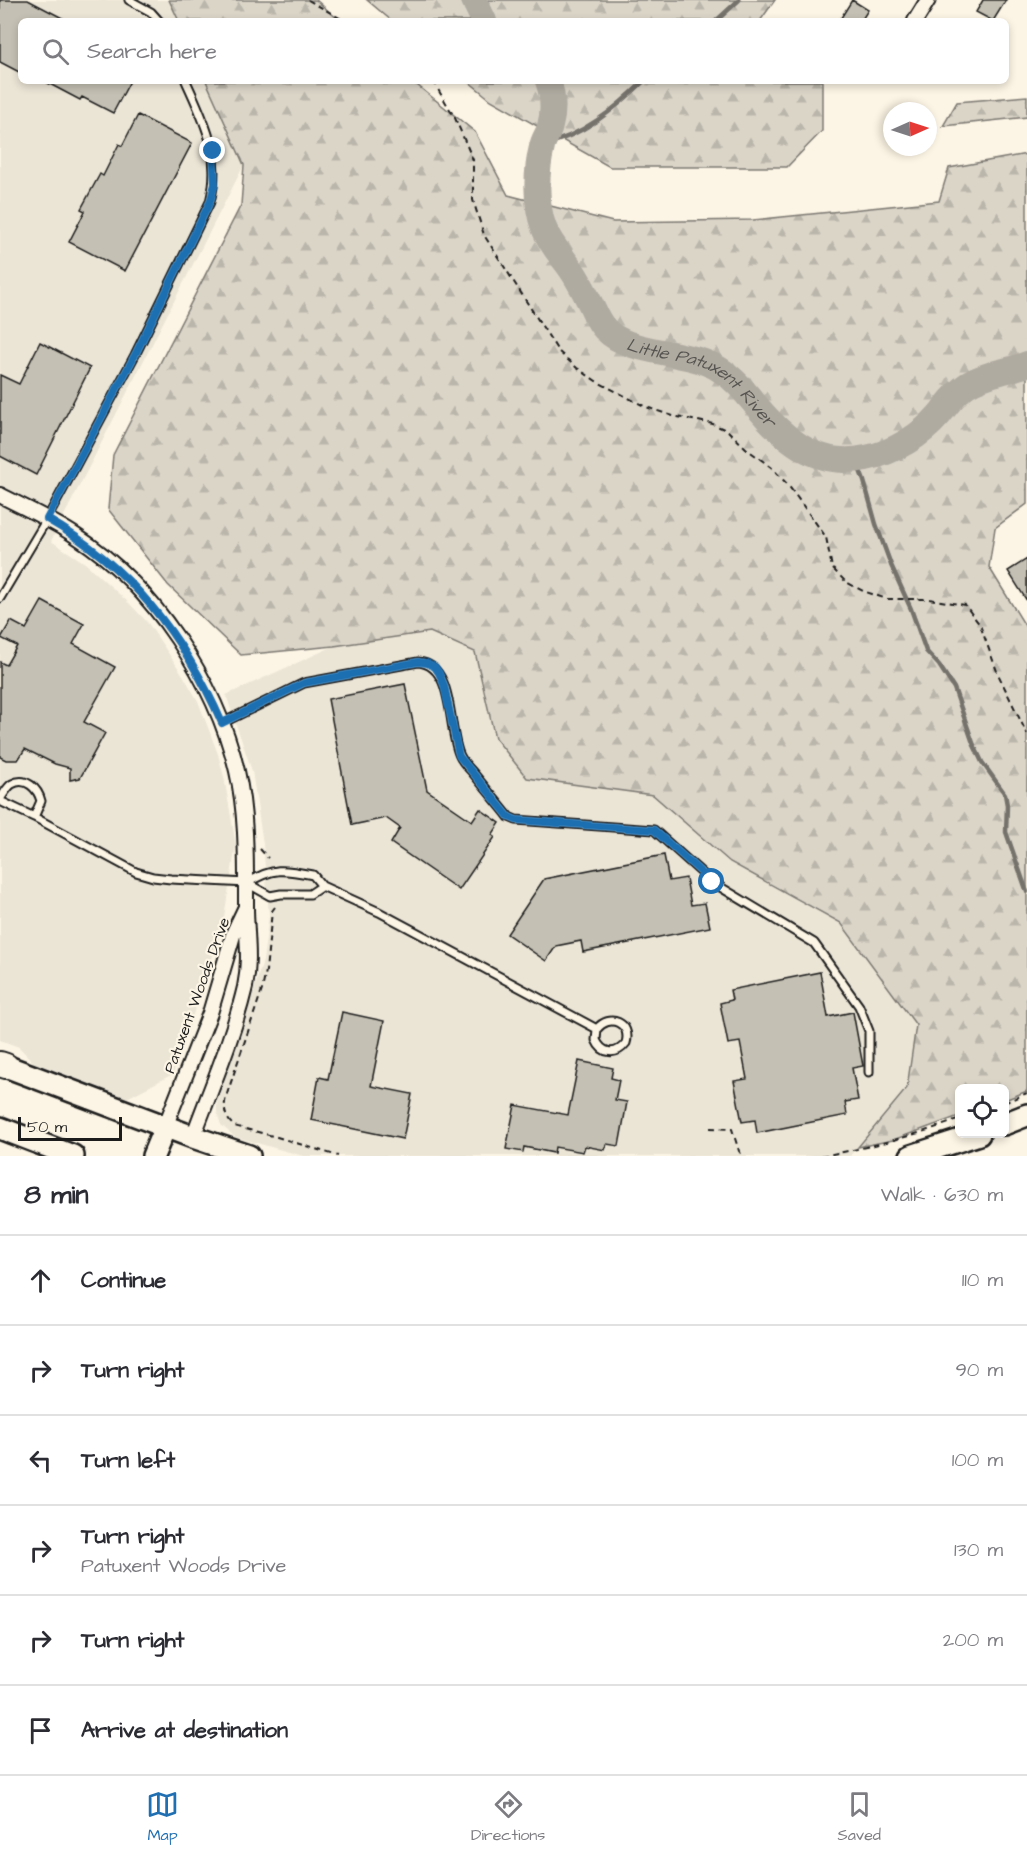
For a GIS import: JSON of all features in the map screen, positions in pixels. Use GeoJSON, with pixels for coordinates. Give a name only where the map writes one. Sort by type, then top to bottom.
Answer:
{"type":"FeatureCollection","features":[{"type":"Feature","properties":{"kind":"main road"},"geometry":{"type":"LineString","coordinates":[[2,1065],[165,1127],[190,1147],[249,1156]]}},
{"type":"Feature","properties":{"kind":"main road"},"geometry":{"type":"LineString","coordinates":[[1009,1122],[1027,1115]]}},
{"type":"Feature","properties":{"kind":"main road"},"geometry":{"type":"LineString","coordinates":[[153,1156],[165,1127]]}},
{"type":"Feature","properties":{"kind":"main road"},"geometry":{"type":"LineString","coordinates":[[0,1130],[43,1156]]}},
{"type":"Feature","properties":{"kind":"main road"},"geometry":{"type":"LineString","coordinates":[[0,1130],[73,1156]]}},
{"type":"Feature","properties":{"kind":"main road"},"geometry":{"type":"LineString","coordinates":[[911,1156],[967,1138]]}},
{"type":"Feature","properties":{"kind":"street"},"geometry":{"type":"LineString","coordinates":[[917,18],[928,0]]}},
{"type":"Feature","properties":{"kind":"street","name":"Patuxent Woods Drive"},"geometry":{"type":"LineString","coordinates":[[0,495],[76,536],[94,549],[142,594],[160,615],[196,669],[222,723],[232,751],[243,805],[249,958],[245,987],[234,1025],[190,1147]]}},
{"type":"Feature","properties":{"kind":"street","name":"Patuxent Woods Drive"},"geometry":{"type":"LineString","coordinates":[[165,1127],[210,1012],[234,932],[246,908]]}},
{"type":"Feature","properties":{"kind":"lane"},"geometry":{"type":"LineString","coordinates":[[129,0],[151,12],[156,18]]}},
{"type":"Feature","properties":{"kind":"lane"},"geometry":{"type":"LineString","coordinates":[[0,598],[47,519],[135,355],[210,202],[215,184],[213,151],[209,132],[187,84]]}},
{"type":"Feature","properties":{"kind":"lane"},"geometry":{"type":"LineString","coordinates":[[222,723],[304,683],[418,662],[435,667],[444,685],[459,756],[509,817],[516,820],[654,830],[712,882],[814,943],[859,1006],[869,1031],[869,1072]]}},
{"type":"Feature","properties":{"kind":"lane"},"geometry":{"type":"LineString","coordinates":[[34,817],[42,801],[40,795],[33,786],[23,782],[12,784],[0,800],[136,872],[171,879],[247,883],[270,897],[281,894],[310,894],[322,886]]}},
{"type":"Feature","properties":{"kind":"lane"},"geometry":{"type":"LineString","coordinates":[[247,883],[267,871],[292,871],[313,875],[322,886],[379,912],[597,1029]]}},
{"type":"Feature","properties":{"kind":"lane"},"geometry":{"type":"LineString","coordinates":[[611,1020],[618,1022],[627,1032],[626,1043],[617,1051],[603,1050],[596,1040],[597,1029],[604,1022],[611,1020]]}},
{"type":"Feature","properties":{"kind":"path"},"geometry":{"type":"LineString","coordinates":[[308,0],[340,18]]}},
{"type":"Feature","properties":{"kind":"path"},"geometry":{"type":"LineString","coordinates":[[435,84],[454,118],[473,160],[473,200],[484,235],[558,351],[596,381],[646,407],[673,416],[714,424],[728,431],[748,450],[771,466],[788,485],[826,537],[832,568],[846,582],[887,599],[929,599],[965,605],[980,625],[998,674],[1027,734]]}},
{"type":"Feature","properties":{"kind":"path"},"geometry":{"type":"LineString","coordinates":[[272,915],[275,907]]}},
{"type":"Feature","properties":{"kind":"path"},"geometry":{"type":"LineString","coordinates":[[1009,1101],[1027,1093]]}},
{"type":"Feature","properties":{"kind":"path"},"geometry":{"type":"LineString","coordinates":[[227,1118],[234,1126],[338,1156]]}},
{"type":"Feature","properties":{"kind":"path"},"geometry":{"type":"LineString","coordinates":[[821,1156],[908,1137],[955,1121]]}},
{"type":"Feature","properties":{"kind":"path"},"geometry":{"type":"LineString","coordinates":[[710,1128],[732,1129],[739,1151],[743,1156]]}},
{"type":"Feature","properties":{"kind":"shaded area"},"geometry":{"type":"Polygon","coordinates":[[[0,0],[169,0],[178,18],[18,18],[18,84],[207,84],[244,165],[51,541],[85,563],[129,603],[148,623],[183,675],[198,701],[218,754],[236,845],[222,929],[173,1074],[127,1098],[34,1063],[19,1047],[0,1040],[0,0]]]}},
{"type":"Feature","properties":{"kind":"shaded area"},"geometry":{"type":"Polygon","coordinates":[[[430,632],[476,652],[495,738],[527,778],[652,795],[730,862],[841,923],[916,1025],[907,1088],[850,1156],[303,1156],[235,1137],[221,1125],[217,1102],[263,961],[269,915],[263,844],[252,771],[226,695],[334,646],[430,632]]]}},
{"type":"Feature","properties":{"kind":"green space"},"geometry":{"type":"Polygon","coordinates":[[[169,0],[316,0],[337,18],[178,18],[169,0]]]}},
{"type":"Feature","properties":{"kind":"green space"},"geometry":{"type":"Polygon","coordinates":[[[367,0],[775,0],[762,18],[388,18],[367,0]]]}},
{"type":"Feature","properties":{"kind":"green space"},"geometry":{"type":"Polygon","coordinates":[[[207,84],[416,84],[475,132],[508,195],[613,222],[753,220],[939,201],[949,168],[1027,154],[1027,504],[995,528],[989,567],[1027,629],[1027,1091],[1009,1098],[1009,1084],[955,1084],[955,1117],[893,1140],[858,1147],[907,1088],[916,1025],[841,923],[730,862],[653,795],[527,778],[495,738],[475,652],[430,632],[334,646],[241,655],[168,585],[108,509],[113,455],[241,205],[244,165],[207,84]]]}},
{"type":"Feature","properties":{"kind":"green space"},"geometry":{"type":"Polygon","coordinates":[[[472,84],[822,84],[822,131],[787,167],[610,167],[491,100],[472,84]]]}},
{"type":"Feature","properties":{"kind":"green space"},"geometry":{"type":"Polygon","coordinates":[[[1027,96],[1027,117],[943,126],[957,102],[1027,96]]]}},
{"type":"Feature","properties":{"kind":"building"},"geometry":{"type":"Polygon","coordinates":[[[0,0],[28,0],[62,18],[18,18],[18,71],[0,62],[0,0]]]}},
{"type":"Feature","properties":{"kind":"building"},"geometry":{"type":"Polygon","coordinates":[[[852,0],[868,10],[863,18],[841,18],[852,0]]]}},
{"type":"Feature","properties":{"kind":"building"},"geometry":{"type":"Polygon","coordinates":[[[983,0],[1006,0],[995,18],[987,18],[976,12],[983,0]]]}},
{"type":"Feature","properties":{"kind":"building"},"geometry":{"type":"Polygon","coordinates":[[[50,84],[128,84],[113,113],[82,97],[80,100],[50,84]]]}},
{"type":"Feature","properties":{"kind":"building"},"geometry":{"type":"Polygon","coordinates":[[[138,115],[192,143],[125,271],[69,242],[85,211],[81,209],[100,174],[103,176],[119,144],[122,146],[138,115]]]}},
{"type":"Feature","properties":{"kind":"building"},"geometry":{"type":"Polygon","coordinates":[[[40,342],[90,368],[36,475],[0,456],[0,375],[19,384],[40,342]]]}},
{"type":"Feature","properties":{"kind":"building"},"geometry":{"type":"Polygon","coordinates":[[[1027,559],[1027,601],[1008,571],[1027,559]]]}},
{"type":"Feature","properties":{"kind":"building"},"geometry":{"type":"Polygon","coordinates":[[[42,601],[84,624],[73,644],[115,667],[84,722],[105,733],[80,778],[70,780],[70,768],[55,764],[25,749],[18,760],[6,760],[0,757],[0,662],[6,665],[17,646],[1,638],[11,621],[26,629],[42,601]]]}},
{"type":"Feature","properties":{"kind":"building"},"geometry":{"type":"Polygon","coordinates":[[[405,684],[427,790],[472,821],[480,809],[500,823],[492,835],[495,837],[459,890],[391,843],[400,828],[386,818],[352,825],[328,699],[405,684]]]}},
{"type":"Feature","properties":{"kind":"building"},"geometry":{"type":"Polygon","coordinates":[[[664,855],[669,881],[686,878],[691,905],[705,903],[710,927],[583,952],[581,941],[556,946],[546,961],[507,934],[544,879],[664,855]]]}},
{"type":"Feature","properties":{"kind":"building"},"geometry":{"type":"Polygon","coordinates":[[[820,972],[828,1017],[853,1012],[863,1066],[852,1068],[858,1100],[845,1102],[847,1115],[757,1133],[755,1120],[742,1122],[734,1081],[747,1079],[740,1042],[728,1044],[720,1003],[732,1000],[730,990],[820,972]]]}},
{"type":"Feature","properties":{"kind":"building"},"geometry":{"type":"Polygon","coordinates":[[[342,1012],[384,1021],[371,1086],[412,1094],[403,1139],[311,1120],[319,1077],[328,1079],[342,1012]]]}},
{"type":"Feature","properties":{"kind":"building"},"geometry":{"type":"Polygon","coordinates":[[[579,1061],[613,1068],[611,1078],[619,1080],[615,1100],[627,1102],[619,1146],[607,1144],[605,1150],[585,1146],[583,1152],[555,1147],[554,1153],[524,1147],[523,1152],[506,1149],[515,1105],[568,1115],[579,1061]]]}},
{"type":"Feature","properties":{"kind":"waterway","name":"Little Patuxent River"},"geometry":{"type":"LineString","coordinates":[[474,0],[483,18]]}},
{"type":"Feature","properties":{"kind":"waterway"},"geometry":{"type":"LineString","coordinates":[[719,18],[739,0]]}},
{"type":"Feature","properties":{"kind":"waterway","name":"Little Patuxent River"},"geometry":{"type":"LineString","coordinates":[[549,84],[552,97],[551,120],[543,144],[537,188],[541,219],[549,239],[576,277],[600,323],[616,338],[629,344],[691,358],[719,369],[739,385],[767,418],[799,446],[823,457],[837,460],[876,456],[906,442],[924,429],[967,385],[1027,364]]}},
{"type":"Feature","properties":{"kind":"waterway"},"geometry":{"type":"LineString","coordinates":[[542,145],[571,135],[598,120],[641,84]]}},
{"type":"Feature","properties":{"kind":"waterway"},"geometry":{"type":"LineString","coordinates":[[856,460],[891,565],[911,609],[926,651],[939,665],[954,688],[982,762],[1005,794],[1006,832],[1027,892]]}},
{"type":"Feature","properties":{"kind":"route"},"geometry":{"type":"LineString","coordinates":[[213,151],[215,184],[210,202],[135,355],[47,519],[94,549],[142,594],[160,615],[196,669],[222,723],[304,683],[418,662],[427,663],[435,667],[444,685],[459,756],[509,817],[516,820],[654,830],[712,882]]}}]}
